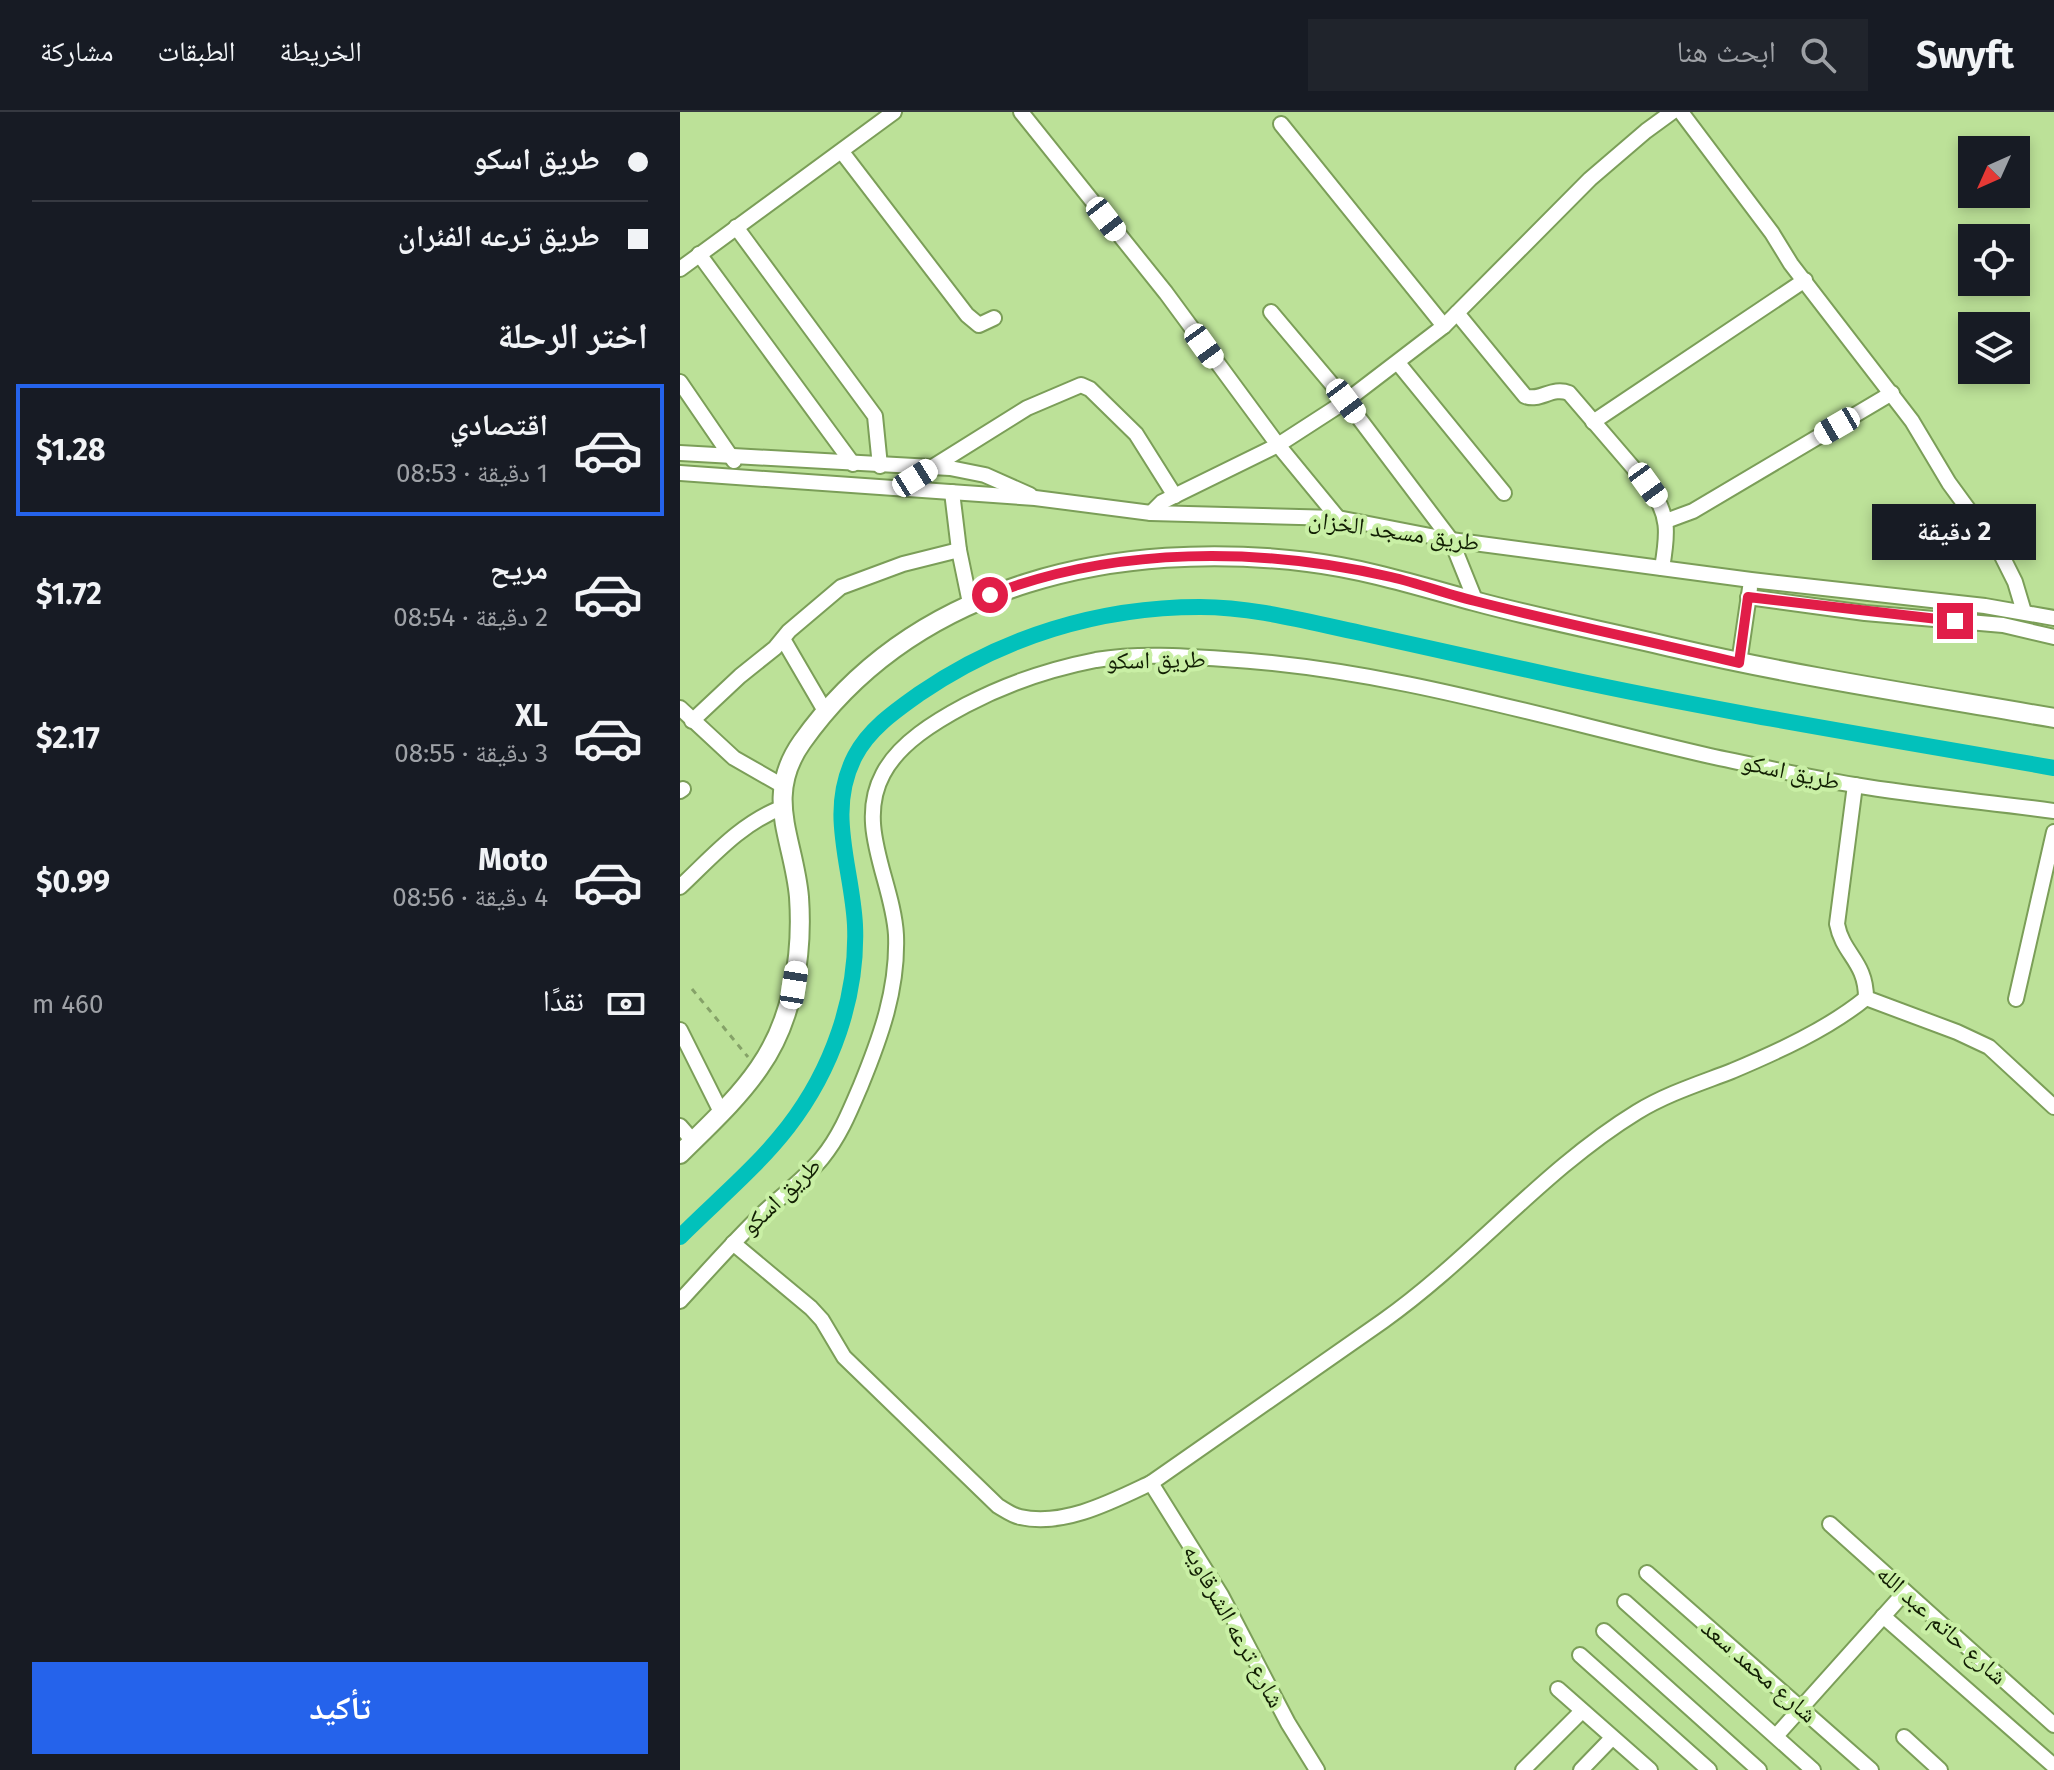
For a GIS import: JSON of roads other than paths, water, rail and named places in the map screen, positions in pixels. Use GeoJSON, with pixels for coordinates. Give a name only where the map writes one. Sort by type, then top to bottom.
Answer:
{"type":"FeatureCollection","features":[{"type":"Feature","properties":{"kind":"street"},"geometry":{"type":"LineString","coordinates":[[680,269],[894,112]]}},
{"type":"Feature","properties":{"kind":"street"},"geometry":{"type":"LineString","coordinates":[[1021,112],[1166,293],[1278,445],[1338,518]]}},
{"type":"Feature","properties":{"kind":"street"},"geometry":{"type":"LineString","coordinates":[[1151,513],[1162,502],[1278,445],[1398,363],[1444,326],[1590,179],[1672,112]]}},
{"type":"Feature","properties":{"kind":"street"},"geometry":{"type":"LineString","coordinates":[[1681,112],[1912,421],[1949,483],[2001,554],[2015,582],[2024,612]]}},
{"type":"Feature","properties":{"kind":"street"},"geometry":{"type":"LineString","coordinates":[[1281,124],[1444,326]]}},
{"type":"Feature","properties":{"kind":"street"},"geometry":{"type":"LineString","coordinates":[[842,152],[967,315],[979,325],[994,318]]}},
{"type":"Feature","properties":{"kind":"street"},"geometry":{"type":"LineString","coordinates":[[736,227],[875,416],[880,466]]}},
{"type":"Feature","properties":{"kind":"street"},"geometry":{"type":"LineString","coordinates":[[699,254],[853,464]]}},
{"type":"Feature","properties":{"kind":"street"},"geometry":{"type":"LineString","coordinates":[[1593,422],[1805,280]]}},
{"type":"Feature","properties":{"kind":"street"},"geometry":{"type":"LineString","coordinates":[[1271,312],[1346,401],[1451,540],[1476,602]]}},
{"type":"Feature","properties":{"kind":"street"},"geometry":{"type":"LineString","coordinates":[[1457,313],[1525,396],[1534,398],[1558,389],[1573,397],[1648,485],[1658,499],[1666,521],[1662,568]]}},
{"type":"Feature","properties":{"kind":"street"},"geometry":{"type":"LineString","coordinates":[[1398,363],[1504,493]]}},
{"type":"Feature","properties":{"kind":"street"},"geometry":{"type":"LineString","coordinates":[[680,382],[744,477]]}},
{"type":"Feature","properties":{"kind":"street"},"geometry":{"type":"LineString","coordinates":[[899,488],[1027,408],[1081,385],[1096,395],[1136,434],[1175,496]]}},
{"type":"Feature","properties":{"kind":"street"},"geometry":{"type":"LineString","coordinates":[[1666,521],[1693,511],[1892,393]]}},
{"type":"Feature","properties":{"kind":"street","name":"طريق مسجد الخزان"},"geometry":{"type":"LineString","coordinates":[[680,453],[959,469],[1003,481],[1035,498]]}},
{"type":"Feature","properties":{"kind":"street","name":"طريق مسجد الخزان"},"geometry":{"type":"LineString","coordinates":[[680,473],[1035,498],[1151,513],[1338,518],[1451,540],[1751,580],[1971,604],[2054,618]]}},
{"type":"Feature","properties":{"kind":"street"},"geometry":{"type":"LineString","coordinates":[[952,492],[970,603]]}},
{"type":"Feature","properties":{"kind":"street"},"geometry":{"type":"LineString","coordinates":[[692,721],[841,587],[903,564],[959,550]]}},
{"type":"Feature","properties":{"kind":"street"},"geometry":{"type":"LineString","coordinates":[[686,1148],[758,1069],[774,1044],[785,1015],[799,954],[799,892],[781,808],[783,786],[793,756],[825,711],[877,660],[937,619],[1010,587],[1094,567],[1179,557],[1223,556],[1309,562],[1394,577],[1476,602],[1739,663],[2054,718]]}},
{"type":"Feature","properties":{"kind":"street"},"geometry":{"type":"LineString","coordinates":[[1739,663],[1751,580]]}},
{"type":"Feature","properties":{"kind":"street"},"geometry":{"type":"LineString","coordinates":[[1748,597],[1865,613],[2003,625],[2054,637]]}},
{"type":"Feature","properties":{"kind":"street"},"geometry":{"type":"LineString","coordinates":[[783,639],[825,711]]}},
{"type":"Feature","properties":{"kind":"street","name":"طريق اسكو"},"geometry":{"type":"LineString","coordinates":[[680,1301],[733,1243],[812,1170],[835,1139],[858,1092],[889,1012],[895,973],[896,932],[890,892],[877,854],[873,825],[875,796],[885,769],[897,754],[949,714],[997,689],[1048,671],[1101,659],[1141,656],[1304,666],[1426,687],[1709,755],[1855,785],[2054,811]]}},
{"type":"Feature","properties":{"kind":"street"},"geometry":{"type":"LineString","coordinates":[[680,708],[734,758],[783,786]]}},
{"type":"Feature","properties":{"kind":"street"},"geometry":{"type":"LineString","coordinates":[[1855,785],[1837,924],[1844,944],[1861,968],[1866,998]]}},
{"type":"Feature","properties":{"kind":"street"},"geometry":{"type":"LineString","coordinates":[[680,887],[744,827],[762,815],[781,808]]}},
{"type":"Feature","properties":{"kind":"street"},"geometry":{"type":"LineString","coordinates":[[2016,999],[2054,832]]}},
{"type":"Feature","properties":{"kind":"street"},"geometry":{"type":"LineString","coordinates":[[1866,998],[1989,1047],[2054,1107]]}},
{"type":"Feature","properties":{"kind":"street"},"geometry":{"type":"LineString","coordinates":[[733,1243],[811,1308],[822,1320],[844,1357],[998,1506],[1017,1517],[1037,1519],[1063,1516],[1109,1503],[1151,1483],[1411,1301],[1530,1196],[1619,1124],[1650,1104],[1783,1047],[1866,998]]}},
{"type":"Feature","properties":{"kind":"street"},"geometry":{"type":"LineString","coordinates":[[680,1030],[721,1112]]}},
{"type":"Feature","properties":{"kind":"street"},"geometry":{"type":"LineString","coordinates":[[680,1126],[686,1148]]}},
{"type":"Feature","properties":{"kind":"street","name":"شارع ترعه الشرقاويه"},"geometry":{"type":"LineString","coordinates":[[1151,1483],[1221,1595],[1288,1723],[1317,1770]]}},
{"type":"Feature","properties":{"kind":"street","name":"شارع حاتم عبد الله"},"geometry":{"type":"LineString","coordinates":[[1830,1524],[2054,1725]]}},
{"type":"Feature","properties":{"kind":"street","name":"شارع محمد سعد"},"geometry":{"type":"LineString","coordinates":[[1647,1573],[1871,1770]]}},
{"type":"Feature","properties":{"kind":"street"},"geometry":{"type":"LineString","coordinates":[[1776,1736],[1905,1592]]}},
{"type":"Feature","properties":{"kind":"street"},"geometry":{"type":"LineString","coordinates":[[1625,1602],[1813,1770]]}},
{"type":"Feature","properties":{"kind":"street"},"geometry":{"type":"LineString","coordinates":[[1883,1616],[2054,1766]]}},
{"type":"Feature","properties":{"kind":"street"},"geometry":{"type":"LineString","coordinates":[[1604,1631],[1759,1770]]}},
{"type":"Feature","properties":{"kind":"street"},"geometry":{"type":"LineString","coordinates":[[1580,1655],[1709,1770]]}},
{"type":"Feature","properties":{"kind":"street"},"geometry":{"type":"LineString","coordinates":[[1558,1689],[1644,1768]]}},
{"type":"Feature","properties":{"kind":"street"},"geometry":{"type":"LineString","coordinates":[[1523,1770],[1582,1711]]}},
{"type":"Feature","properties":{"kind":"street"},"geometry":{"type":"LineString","coordinates":[[1904,1737],[1940,1770]]}},
{"type":"Feature","properties":{"kind":"street"},"geometry":{"type":"LineString","coordinates":[[1581,1770],[1612,1738]]}},
{"type":"Feature","properties":{"kind":"waterway"},"geometry":{"type":"LineString","coordinates":[[680,1237],[750,1170],[788,1127],[817,1082],[839,1032],[847,1006],[855,952],[853,903],[841,819],[842,798],[847,777],[861,746],[892,714],[951,674],[984,656],[1053,629],[1089,619],[1162,608],[1200,607],[1261,612],[1686,703],[2054,768]]}}]}
